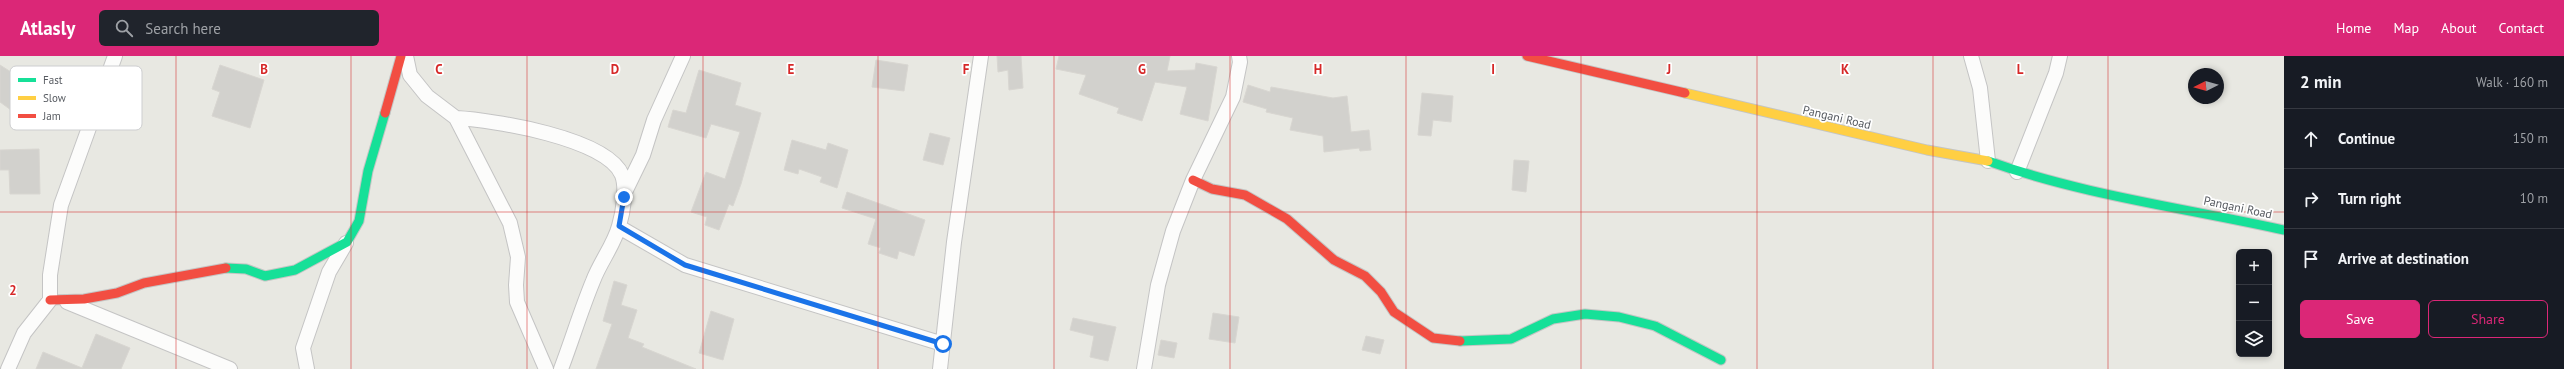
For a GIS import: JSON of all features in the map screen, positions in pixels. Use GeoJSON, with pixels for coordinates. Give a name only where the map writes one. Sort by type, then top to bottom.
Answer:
{"type":"FeatureCollection","features":[{"type":"Feature","properties":{"kind":"street"},"geometry":{"type":"LineString","coordinates":[[111,66],[115,56]]}},
{"type":"Feature","properties":{"kind":"street"},"geometry":{"type":"LineString","coordinates":[[307,369],[303,348],[329,272],[359,221],[368,170],[401,56]]}},
{"type":"Feature","properties":{"kind":"street"},"geometry":{"type":"LineString","coordinates":[[406,56],[410,75],[427,96],[456,118],[510,223],[518,257],[516,285],[517,302],[546,369]]}},
{"type":"Feature","properties":{"kind":"street"},"geometry":{"type":"LineString","coordinates":[[561,369],[593,280],[619,226],[624,197],[643,155],[654,120],[683,56]]}},
{"type":"Feature","properties":{"kind":"street"},"geometry":{"type":"LineString","coordinates":[[940,369],[954,242],[981,56]]}},
{"type":"Feature","properties":{"kind":"street"},"geometry":{"type":"LineString","coordinates":[[1144,369],[1158,285],[1172,231],[1193,180],[1233,98],[1240,62],[1239,56]]}},
{"type":"Feature","properties":{"kind":"street","name":"Pangani Road"},"geometry":{"type":"LineString","coordinates":[[1528,56],[1927,150],[1988,161],[2017,172],[2140,201],[2188,209],[2284,230]]}},
{"type":"Feature","properties":{"kind":"street"},"geometry":{"type":"LineString","coordinates":[[1971,56],[1981,95],[1988,161]]}},
{"type":"Feature","properties":{"kind":"street"},"geometry":{"type":"LineString","coordinates":[[2017,172],[2056,73],[2060,56]]}},
{"type":"Feature","properties":{"kind":"street"},"geometry":{"type":"LineString","coordinates":[[456,118],[517,126],[588,147],[612,160],[622,176],[624,197]]}},
{"type":"Feature","properties":{"kind":"street"},"geometry":{"type":"LineString","coordinates":[[56,300],[50,275],[61,205],[88,130]]}},
{"type":"Feature","properties":{"kind":"street"},"geometry":{"type":"LineString","coordinates":[[1193,180],[1212,189],[1245,195],[1287,219],[1334,260],[1365,276],[1381,292],[1394,312],[1432,338],[1450,341],[1512,339],[1553,319],[1585,314],[1619,317],[1655,326],[1721,360]]}},
{"type":"Feature","properties":{"kind":"street"},"geometry":{"type":"LineString","coordinates":[[619,226],[685,265],[943,344]]}},
{"type":"Feature","properties":{"kind":"street"},"geometry":{"type":"LineString","coordinates":[[8,369],[24,333],[56,300],[117,293],[157,280],[228,268],[246,269],[265,276],[295,270],[346,242]]}},
{"type":"Feature","properties":{"kind":"street"},"geometry":{"type":"LineString","coordinates":[[56,300],[230,369]]}},
{"type":"Feature","properties":{"kind":"building"},"geometry":{"type":"Polygon","coordinates":[[[997,56],[1021,56],[1023,88],[1009,90],[1008,70],[998,72],[997,56]]]}},
{"type":"Feature","properties":{"kind":"building"},"geometry":{"type":"Polygon","coordinates":[[[1059,56],[1170,56],[1167,71],[1195,70],[1196,63],[1217,67],[1208,121],[1180,114],[1187,87],[1155,82],[1142,121],[1117,113],[1119,108],[1079,94],[1086,75],[1056,69],[1059,56]]]}},
{"type":"Feature","properties":{"kind":"building"},"geometry":{"type":"Polygon","coordinates":[[[876,60],[908,65],[904,91],[872,87],[876,60]]]}},
{"type":"Feature","properties":{"kind":"building"},"geometry":{"type":"Polygon","coordinates":[[[0,65],[10,71],[10,109],[0,102],[0,65]]]}},
{"type":"Feature","properties":{"kind":"building"},"geometry":{"type":"Polygon","coordinates":[[[220,65],[264,80],[250,128],[212,116],[220,92],[212,89],[220,65]]]}},
{"type":"Feature","properties":{"kind":"building"},"geometry":{"type":"Polygon","coordinates":[[[699,70],[741,83],[735,105],[761,113],[741,184],[733,206],[729,204],[719,230],[705,225],[707,217],[691,212],[706,172],[725,179],[740,132],[711,124],[706,138],[668,127],[673,110],[686,113],[699,70]]]}},
{"type":"Feature","properties":{"kind":"building"},"geometry":{"type":"Polygon","coordinates":[[[1248,85],[1270,92],[1271,87],[1333,98],[1347,96],[1351,132],[1369,130],[1371,150],[1360,151],[1359,148],[1324,152],[1323,136],[1290,130],[1293,118],[1266,112],[1267,109],[1243,102],[1248,85]]]}},
{"type":"Feature","properties":{"kind":"building"},"geometry":{"type":"Polygon","coordinates":[[[1422,93],[1453,96],[1451,122],[1433,120],[1431,136],[1418,135],[1422,93]]]}},
{"type":"Feature","properties":{"kind":"building"},"geometry":{"type":"Polygon","coordinates":[[[930,133],[950,138],[943,165],[923,160],[930,133]]]}},
{"type":"Feature","properties":{"kind":"building"},"geometry":{"type":"Polygon","coordinates":[[[792,140],[826,150],[828,143],[848,150],[837,188],[820,182],[822,177],[799,169],[798,174],[784,170],[792,140]]]}},
{"type":"Feature","properties":{"kind":"building"},"geometry":{"type":"Polygon","coordinates":[[[39,149],[40,194],[10,194],[9,170],[0,170],[0,150],[39,149]]]}},
{"type":"Feature","properties":{"kind":"building"},"geometry":{"type":"Polygon","coordinates":[[[1514,160],[1529,161],[1526,192],[1512,190],[1514,160]]]}},
{"type":"Feature","properties":{"kind":"building"},"geometry":{"type":"Polygon","coordinates":[[[847,192],[925,220],[914,256],[899,251],[897,259],[879,253],[881,248],[868,244],[876,219],[842,208],[847,192]]]}},
{"type":"Feature","properties":{"kind":"building"},"geometry":{"type":"Polygon","coordinates":[[[614,281],[627,285],[621,305],[637,310],[628,338],[644,344],[642,347],[696,369],[596,369],[612,324],[603,321],[614,281]]]}},
{"type":"Feature","properties":{"kind":"building"},"geometry":{"type":"Polygon","coordinates":[[[711,311],[734,319],[723,360],[699,353],[711,311]]]}},
{"type":"Feature","properties":{"kind":"building"},"geometry":{"type":"Polygon","coordinates":[[[1213,313],[1239,317],[1235,343],[1209,339],[1213,313]]]}},
{"type":"Feature","properties":{"kind":"building"},"geometry":{"type":"Polygon","coordinates":[[[1073,318],[1116,327],[1108,361],[1090,357],[1094,336],[1070,330],[1073,318]]]}},
{"type":"Feature","properties":{"kind":"building"},"geometry":{"type":"Polygon","coordinates":[[[96,334],[130,348],[121,369],[36,369],[43,352],[82,368],[96,334]]]}},
{"type":"Feature","properties":{"kind":"building"},"geometry":{"type":"Polygon","coordinates":[[[1366,336],[1384,340],[1380,354],[1362,350],[1366,336]]]}},
{"type":"Feature","properties":{"kind":"building"},"geometry":{"type":"Polygon","coordinates":[[[1161,340],[1177,343],[1174,358],[1158,355],[1161,340]]]}},
{"type":"Feature","properties":{"kind":"traffic: fast"},"geometry":{"type":"LineString","coordinates":[[226,268],[246,269],[265,276],[295,270],[347,242],[359,221],[368,171],[385,113]]}},
{"type":"Feature","properties":{"kind":"traffic: fast"},"geometry":{"type":"LineString","coordinates":[[1988,161],[2024,173],[2097,192],[2284,230]]}},
{"type":"Feature","properties":{"kind":"traffic: fast"},"geometry":{"type":"LineString","coordinates":[[1460,341],[1511,339],[1553,319],[1585,314],[1619,317],[1655,326],[1721,360]]}},
{"type":"Feature","properties":{"kind":"traffic: slow"},"geometry":{"type":"LineString","coordinates":[[1685,93],[1927,150],[1988,161]]}},
{"type":"Feature","properties":{"kind":"traffic: jam"},"geometry":{"type":"LineString","coordinates":[[385,113],[401,56]]}},
{"type":"Feature","properties":{"kind":"traffic: jam"},"geometry":{"type":"LineString","coordinates":[[1527,56],[1685,93]]}},
{"type":"Feature","properties":{"kind":"traffic: jam"},"geometry":{"type":"LineString","coordinates":[[1193,180],[1212,189],[1245,195],[1287,219],[1334,260],[1365,276],[1381,292],[1394,312],[1433,338],[1460,341]]}},
{"type":"Feature","properties":{"kind":"traffic: jam"},"geometry":{"type":"LineString","coordinates":[[50,300],[84,299],[117,293],[144,283],[226,268]]}},
{"type":"Feature","properties":{"kind":"route"},"geometry":{"type":"LineString","coordinates":[[624,197],[619,226],[685,265],[943,344]]}}]}
